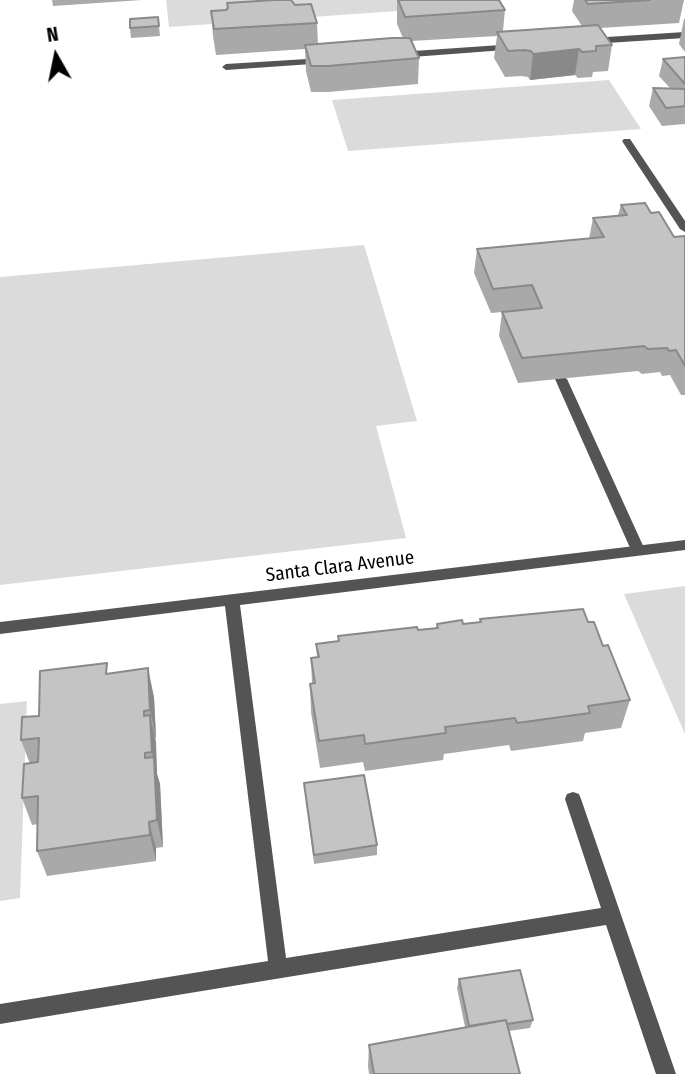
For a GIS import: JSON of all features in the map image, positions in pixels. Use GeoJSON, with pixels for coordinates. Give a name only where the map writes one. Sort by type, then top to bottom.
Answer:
{"type":"FeatureCollection","features":[{"type":"Feature","properties":{"kind":"street"},"geometry":{"type":"LineString","coordinates":[[587,42],[685,35]]}},
{"type":"Feature","properties":{"kind":"street"},"geometry":{"type":"LineString","coordinates":[[393,55],[531,46]]}},
{"type":"Feature","properties":{"kind":"street"},"geometry":{"type":"LineString","coordinates":[[226,67],[337,60]]}},
{"type":"Feature","properties":{"kind":"street"},"geometry":{"type":"LineString","coordinates":[[627,141],[685,229]]}},
{"type":"Feature","properties":{"kind":"street"},"geometry":{"type":"LineString","coordinates":[[561,379],[638,550]]}},
{"type":"Feature","properties":{"kind":"street","name":"Santa Clara Avenue"},"geometry":{"type":"LineString","coordinates":[[0,628],[685,545]]}},
{"type":"Feature","properties":{"kind":"street"},"geometry":{"type":"LineString","coordinates":[[232,600],[278,969]]}},
{"type":"Feature","properties":{"kind":"street"},"geometry":{"type":"LineString","coordinates":[[573,799],[666,1074]]}},
{"type":"Feature","properties":{"kind":"street"},"geometry":{"type":"LineString","coordinates":[[0,1014],[612,915]]}},
{"type":"Feature","properties":{"kind":"shaded area"},"geometry":{"type":"Polygon","coordinates":[[[166,0],[480,0],[483,5],[169,27],[166,0]]]}},
{"type":"Feature","properties":{"kind":"shaded area"},"geometry":{"type":"Polygon","coordinates":[[[609,80],[641,129],[348,151],[332,100],[609,80]]]}},
{"type":"Feature","properties":{"kind":"shaded area"},"geometry":{"type":"Polygon","coordinates":[[[364,245],[417,421],[376,426],[406,538],[0,585],[0,277],[364,245]]]}},
{"type":"Feature","properties":{"kind":"shaded area"},"geometry":{"type":"Polygon","coordinates":[[[685,586],[685,734],[624,594],[685,586]]]}},
{"type":"Feature","properties":{"kind":"shaded area"},"geometry":{"type":"Polygon","coordinates":[[[27,701],[20,898],[0,901],[0,704],[27,701]]]}},
{"type":"Feature","properties":{"kind":"building"},"geometry":{"type":"Polygon","coordinates":[[[291,0],[295,5],[311,4],[317,23],[214,29],[211,11],[226,10],[227,3],[291,0]]]}},
{"type":"Feature","properties":{"kind":"building"},"geometry":{"type":"Polygon","coordinates":[[[398,0],[499,0],[505,10],[405,17],[398,0]]]}},
{"type":"Feature","properties":{"kind":"building"},"geometry":{"type":"Polygon","coordinates":[[[585,0],[650,0],[588,4],[585,0]]]}},
{"type":"Feature","properties":{"kind":"building"},"geometry":{"type":"Polygon","coordinates":[[[158,17],[159,26],[130,28],[130,19],[158,17]]]}},
{"type":"Feature","properties":{"kind":"building"},"geometry":{"type":"Polygon","coordinates":[[[598,25],[612,45],[596,46],[596,51],[582,52],[579,49],[533,54],[524,50],[508,51],[497,32],[598,25]]]}},
{"type":"Feature","properties":{"kind":"building"},"geometry":{"type":"Polygon","coordinates":[[[410,38],[419,58],[311,66],[305,45],[410,38]]]}},
{"type":"Feature","properties":{"kind":"building"},"geometry":{"type":"Polygon","coordinates":[[[685,57],[685,84],[663,59],[685,57]]]}},
{"type":"Feature","properties":{"kind":"building"},"geometry":{"type":"Polygon","coordinates":[[[653,88],[685,89],[685,106],[666,108],[653,88]]]}},
{"type":"Feature","properties":{"kind":"building"},"geometry":{"type":"Polygon","coordinates":[[[645,203],[651,213],[659,212],[674,237],[685,236],[685,366],[676,350],[648,349],[644,346],[522,358],[502,312],[542,308],[532,285],[493,289],[477,249],[604,237],[593,218],[627,215],[621,205],[645,203]]]}},
{"type":"Feature","properties":{"kind":"building"},"geometry":{"type":"Polygon","coordinates":[[[583,609],[588,622],[594,622],[603,646],[608,645],[630,700],[588,706],[590,713],[517,723],[515,718],[445,727],[446,733],[365,744],[364,735],[319,741],[310,684],[315,683],[311,658],[319,657],[316,644],[339,641],[338,636],[417,627],[418,630],[438,628],[437,624],[462,620],[463,624],[481,622],[480,619],[583,609]]]}},
{"type":"Feature","properties":{"kind":"building"},"geometry":{"type":"Polygon","coordinates":[[[107,663],[106,674],[148,668],[150,710],[144,711],[144,716],[150,715],[152,752],[145,753],[145,758],[154,757],[157,820],[149,822],[150,835],[37,851],[38,796],[22,798],[24,764],[38,762],[39,738],[21,740],[22,717],[39,716],[40,671],[107,663]]]}},
{"type":"Feature","properties":{"kind":"building"},"geometry":{"type":"Polygon","coordinates":[[[364,775],[377,845],[314,855],[304,783],[364,775]]]}},
{"type":"Feature","properties":{"kind":"building"},"geometry":{"type":"Polygon","coordinates":[[[520,970],[533,1020],[507,1024],[506,1020],[469,1026],[459,979],[520,970]]]}},
{"type":"Feature","properties":{"kind":"building"},"geometry":{"type":"Polygon","coordinates":[[[506,1020],[520,1074],[374,1074],[369,1045],[506,1020]]]}}]}
